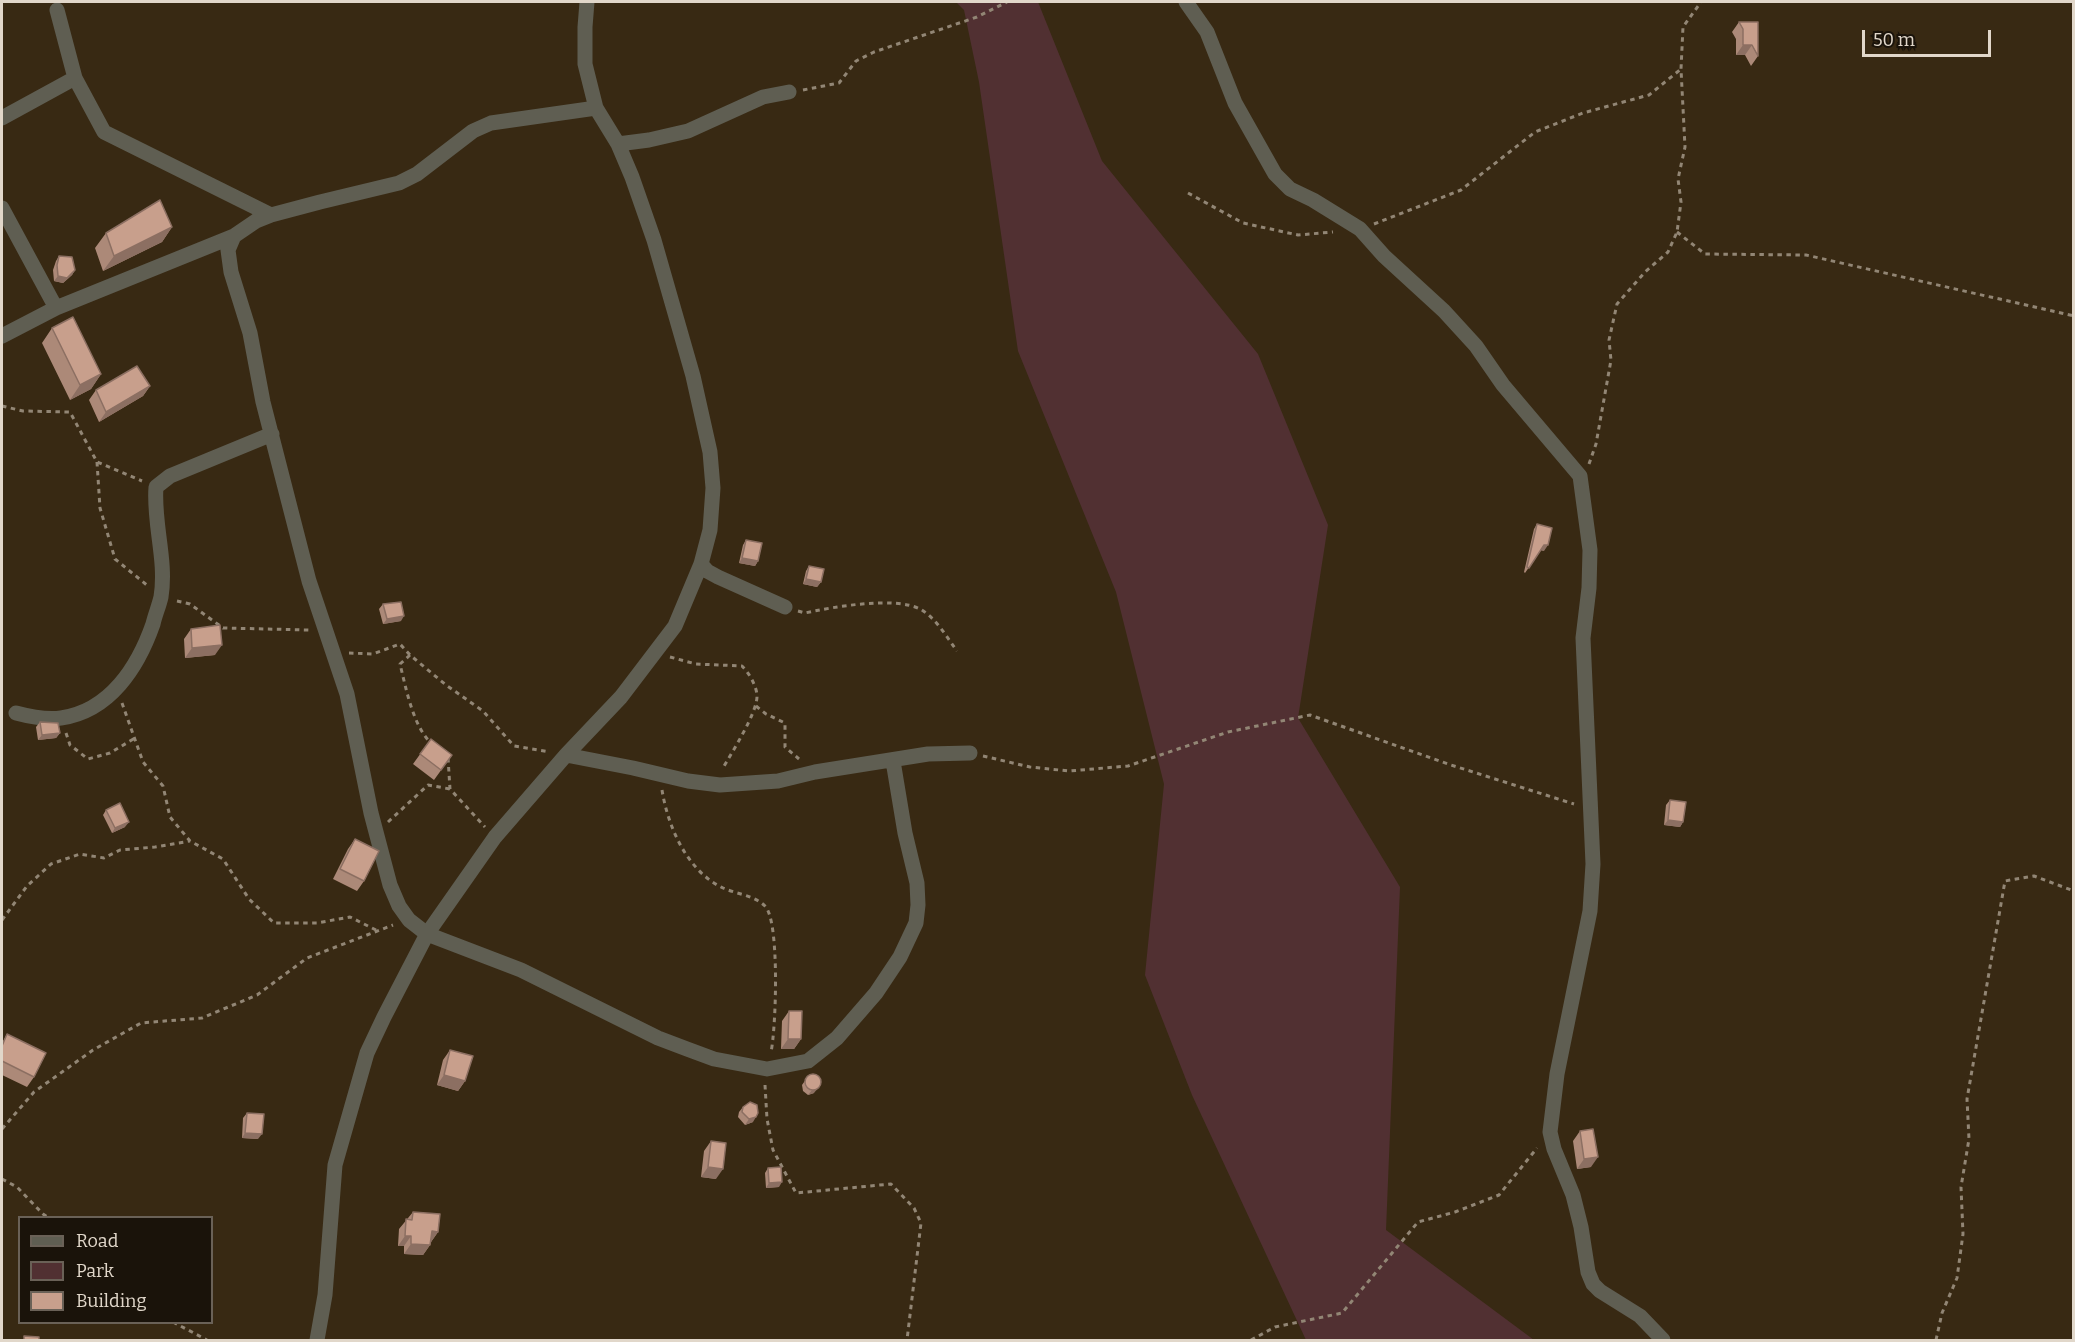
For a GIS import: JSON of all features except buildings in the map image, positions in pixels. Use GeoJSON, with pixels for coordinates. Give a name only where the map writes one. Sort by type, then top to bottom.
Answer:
{"type":"FeatureCollection","features":[{"type":"Feature","properties":{"kind":"street"},"geometry":{"type":"LineString","coordinates":[[317,1341],[325,1295],[335,1165],[367,1053],[427,934],[495,837],[566,754],[621,697],[675,626],[701,564],[710,530],[713,488],[710,452],[693,376],[640,198],[618,144],[596,108],[585,64],[587,2]]}},
{"type":"Feature","properties":{"kind":"street"},"geometry":{"type":"LineString","coordinates":[[1186,2],[1207,32],[1235,103],[1275,174],[1290,189],[1313,200],[1360,230],[1476,346],[1503,385],[1580,476],[1590,550],[1589,588],[1583,638],[1593,864],[1590,911],[1557,1074],[1550,1132],[1554,1149],[1573,1195],[1588,1272],[1593,1284],[1600,1291],[1640,1316],[1663,1341]]}},
{"type":"Feature","properties":{"kind":"street"},"geometry":{"type":"LineString","coordinates":[[57,10],[75,78],[104,132],[271,215]]}},
{"type":"Feature","properties":{"kind":"street"},"geometry":{"type":"LineString","coordinates":[[2,118],[75,78]]}},
{"type":"Feature","properties":{"kind":"street"},"geometry":{"type":"LineString","coordinates":[[618,144],[688,131],[763,97],[789,92]]}},
{"type":"Feature","properties":{"kind":"street"},"geometry":{"type":"LineString","coordinates":[[2,336],[56,308],[234,236],[256,221],[271,215],[399,183],[417,174],[473,131],[491,123],[596,108]]}},
{"type":"Feature","properties":{"kind":"street"},"geometry":{"type":"LineString","coordinates":[[2,208],[56,308]]}},
{"type":"Feature","properties":{"kind":"street"},"geometry":{"type":"LineString","coordinates":[[234,236],[228,250],[231,272],[250,333],[263,402],[309,581],[347,694],[376,834],[390,885],[409,920],[427,934],[521,970],[658,1038],[714,1059],[767,1069],[808,1061],[837,1038],[876,993],[900,957],[916,923],[917,883],[905,833],[893,761]]}},
{"type":"Feature","properties":{"kind":"street"},"geometry":{"type":"LineString","coordinates":[[16,713],[37,718],[61,718],[90,707],[113,693],[135,666],[147,640],[161,597],[156,487],[170,476],[272,434]]}},
{"type":"Feature","properties":{"kind":"street"},"geometry":{"type":"LineString","coordinates":[[701,564],[707,571],[718,577],[785,607]]}},
{"type":"Feature","properties":{"kind":"street"},"geometry":{"type":"LineString","coordinates":[[566,754],[688,781],[720,785],[778,781],[814,772],[928,754],[970,753]]}},
{"type":"Feature","properties":{"kind":"path"},"geometry":{"type":"LineString","coordinates":[[789,92],[839,82],[856,61],[865,56],[977,17],[1007,2]]}},
{"type":"Feature","properties":{"kind":"path"},"geometry":{"type":"LineString","coordinates":[[1580,476],[1587,467],[1596,444],[1611,360],[1609,340],[1617,304],[1668,252],[1677,232],[1681,202],[1678,179],[1685,147],[1681,69],[1683,27],[1701,2]]}},
{"type":"Feature","properties":{"kind":"path"},"geometry":{"type":"LineString","coordinates":[[1188,193],[1243,223],[1298,235],[1360,230],[1461,190],[1535,132],[1583,113],[1649,95],[1681,69]]}},
{"type":"Feature","properties":{"kind":"path"},"geometry":{"type":"LineString","coordinates":[[1677,232],[1705,254],[1806,255],[2073,316]]}},
{"type":"Feature","properties":{"kind":"path"},"geometry":{"type":"LineString","coordinates":[[2,406],[23,411],[70,412],[97,462],[100,508],[115,560],[161,597],[190,603],[223,628],[325,630]]}},
{"type":"Feature","properties":{"kind":"path"},"geometry":{"type":"LineString","coordinates":[[97,462],[156,487]]}},
{"type":"Feature","properties":{"kind":"path"},"geometry":{"type":"LineString","coordinates":[[785,607],[804,613],[849,606],[909,605],[933,619],[957,651]]}},
{"type":"Feature","properties":{"kind":"path"},"geometry":{"type":"LineString","coordinates":[[333,653],[373,654],[400,644],[446,685],[483,711],[514,746],[566,754]]}},
{"type":"Feature","properties":{"kind":"path"},"geometry":{"type":"LineString","coordinates":[[657,651],[696,664],[742,666],[749,674],[757,694],[756,706],[722,770],[720,785]]}},
{"type":"Feature","properties":{"kind":"path"},"geometry":{"type":"LineString","coordinates":[[410,655],[400,664],[407,693],[423,736],[448,759],[450,789]]}},
{"type":"Feature","properties":{"kind":"path"},"geometry":{"type":"LineString","coordinates":[[113,693],[123,704],[143,762],[162,786],[170,817],[190,841],[223,859],[249,899],[274,923],[317,923],[350,917],[376,930]]}},
{"type":"Feature","properties":{"kind":"path"},"geometry":{"type":"LineString","coordinates":[[756,706],[766,714],[785,723],[785,747],[814,772]]}},
{"type":"Feature","properties":{"kind":"path"},"geometry":{"type":"LineString","coordinates":[[970,753],[1030,767],[1069,771],[1128,766],[1228,732],[1310,715],[1451,765],[1591,810]]}},
{"type":"Feature","properties":{"kind":"path"},"geometry":{"type":"LineString","coordinates":[[61,718],[70,745],[88,759],[110,753],[135,738]]}},
{"type":"Feature","properties":{"kind":"path"},"geometry":{"type":"LineString","coordinates":[[659,774],[666,812],[684,850],[700,875],[723,888],[750,896],[766,906],[771,920],[775,940],[775,1010],[765,1099],[773,1150],[796,1193],[891,1184],[914,1208],[921,1223],[907,1341]]}},
{"type":"Feature","properties":{"kind":"path"},"geometry":{"type":"LineString","coordinates":[[376,834],[428,785],[450,789],[495,837]]}},
{"type":"Feature","properties":{"kind":"path"},"geometry":{"type":"LineString","coordinates":[[2,920],[27,886],[51,864],[81,854],[104,858],[120,850],[190,841]]}},
{"type":"Feature","properties":{"kind":"path"},"geometry":{"type":"LineString","coordinates":[[1936,1341],[1942,1313],[1957,1278],[1964,1234],[1961,1187],[1970,1139],[1967,1099],[2005,881],[2034,876],[2073,891]]}},
{"type":"Feature","properties":{"kind":"path"},"geometry":{"type":"LineString","coordinates":[[2,1129],[34,1092],[93,1050],[141,1023],[202,1018],[257,995],[307,958],[376,930],[409,920]]}},
{"type":"Feature","properties":{"kind":"path"},"geometry":{"type":"LineString","coordinates":[[1251,1341],[1275,1327],[1342,1313],[1418,1222],[1455,1212],[1499,1195],[1550,1132]]}},
{"type":"Feature","properties":{"kind":"path"},"geometry":{"type":"LineString","coordinates":[[2,1179],[17,1187],[46,1216]]}},
{"type":"Feature","properties":{"kind":"path"},"geometry":{"type":"LineString","coordinates":[[175,1324],[207,1341]]}},
{"type":"Feature","properties":{"kind":"green space"},"geometry":{"type":"Polygon","coordinates":[[[956,2],[1038,2],[1102,161],[1258,354],[1328,525],[1298,718],[1400,887],[1386,1230],[1534,1340],[1306,1340],[1192,1095],[1145,975],[1164,784],[1116,592],[1018,351],[979,82],[964,10],[956,2]]]}}]}
